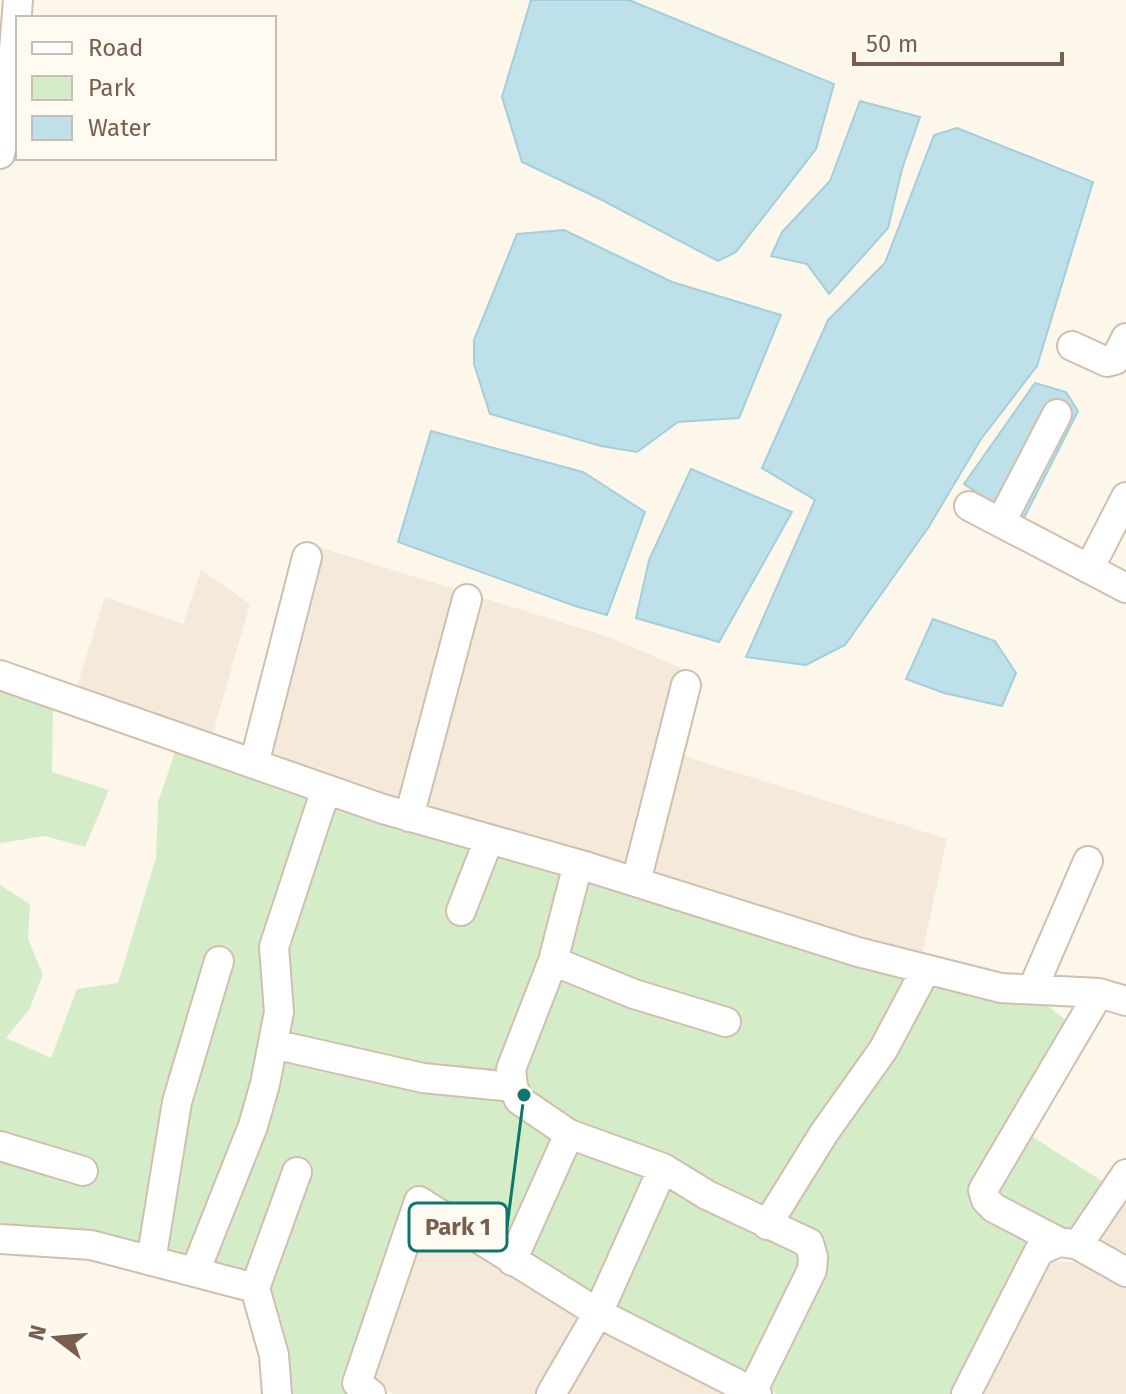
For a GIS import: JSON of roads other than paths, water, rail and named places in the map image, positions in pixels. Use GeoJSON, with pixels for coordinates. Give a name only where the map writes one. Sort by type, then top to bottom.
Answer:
{"type":"FeatureCollection","features":[{"type":"Feature","properties":{"kind":"street"},"geometry":{"type":"LineString","coordinates":[[0,154],[14,100],[16,50]]}},
{"type":"Feature","properties":{"kind":"street"},"geometry":{"type":"LineString","coordinates":[[1072,346],[1107,362],[1115,360],[1126,338]]}},
{"type":"Feature","properties":{"kind":"street"},"geometry":{"type":"LineString","coordinates":[[1001,522],[1057,414]]}},
{"type":"Feature","properties":{"kind":"street"},"geometry":{"type":"LineString","coordinates":[[1089,569],[1126,497]]}},
{"type":"Feature","properties":{"kind":"street"},"geometry":{"type":"LineString","coordinates":[[969,506],[1126,588]]}},
{"type":"Feature","properties":{"kind":"street"},"geometry":{"type":"LineString","coordinates":[[254,764],[307,557]]}},
{"type":"Feature","properties":{"kind":"street"},"geometry":{"type":"LineString","coordinates":[[409,817],[467,599]]}},
{"type":"Feature","properties":{"kind":"street"},"geometry":{"type":"LineString","coordinates":[[0,675],[409,817],[578,864],[858,952],[1001,988],[1033,988],[1113,997],[983,1190],[986,1200],[994,1208],[1126,1272]]}},
{"type":"Feature","properties":{"kind":"street"},"geometry":{"type":"LineString","coordinates":[[636,882],[686,685]]}},
{"type":"Feature","properties":{"kind":"street"},"geometry":{"type":"LineString","coordinates":[[195,1272],[253,1126],[265,1084],[279,1012],[274,947],[326,789]]}},
{"type":"Feature","properties":{"kind":"street"},"geometry":{"type":"LineString","coordinates":[[461,911],[489,839]]}},
{"type":"Feature","properties":{"kind":"street"},"geometry":{"type":"LineString","coordinates":[[1033,988],[1088,861]]}},
{"type":"Feature","properties":{"kind":"street"},"geometry":{"type":"LineString","coordinates":[[371,1394],[357,1383],[419,1201],[598,1313],[753,1393],[812,1270],[813,1257],[809,1243],[707,1195],[663,1168],[569,1134],[519,1100],[513,1087],[511,1069],[553,961],[578,864]]}},
{"type":"Feature","properties":{"kind":"street"},"geometry":{"type":"LineString","coordinates":[[151,1261],[177,1102],[219,961]]}},
{"type":"Feature","properties":{"kind":"street"},"geometry":{"type":"LineString","coordinates":[[553,961],[634,994],[726,1022]]}},
{"type":"Feature","properties":{"kind":"street"},"geometry":{"type":"LineString","coordinates":[[767,1225],[824,1133],[883,1050],[926,969]]}},
{"type":"Feature","properties":{"kind":"street"},"geometry":{"type":"LineString","coordinates":[[273,1044],[423,1078],[513,1087]]}},
{"type":"Feature","properties":{"kind":"street"},"geometry":{"type":"LineString","coordinates":[[512,1261],[569,1134]]}},
{"type":"Feature","properties":{"kind":"street"},"geometry":{"type":"LineString","coordinates":[[0,1146],[83,1171]]}},
{"type":"Feature","properties":{"kind":"street"},"geometry":{"type":"LineString","coordinates":[[551,1394],[598,1313],[663,1168]]}},
{"type":"Feature","properties":{"kind":"street"},"geometry":{"type":"LineString","coordinates":[[277,1394],[274,1355],[255,1288],[297,1172]]}},
{"type":"Feature","properties":{"kind":"street"},"geometry":{"type":"LineString","coordinates":[[966,1394],[1039,1251],[1068,1244],[1126,1174]]}},
{"type":"Feature","properties":{"kind":"street"},"geometry":{"type":"LineString","coordinates":[[0,1239],[91,1245],[255,1288]]}},
{"type":"Feature","properties":{"kind":"water"},"geometry":{"type":"Polygon","coordinates":[[[531,0],[629,0],[834,84],[816,149],[736,252],[718,261],[522,162],[502,97],[531,0]]]}},
{"type":"Feature","properties":{"kind":"water"},"geometry":{"type":"Polygon","coordinates":[[[860,101],[920,117],[902,169],[888,228],[829,294],[807,264],[771,256],[782,232],[830,181],[860,101]]]}},
{"type":"Feature","properties":{"kind":"water"},"geometry":{"type":"Polygon","coordinates":[[[957,128],[1093,182],[1037,366],[981,439],[928,528],[845,645],[806,665],[746,657],[815,500],[762,468],[828,320],[885,263],[934,135],[957,128]]]}},
{"type":"Feature","properties":{"kind":"water"},"geometry":{"type":"Polygon","coordinates":[[[564,230],[672,282],[781,315],[739,418],[678,422],[637,452],[601,446],[490,414],[474,364],[474,340],[517,234],[564,230]]]}},
{"type":"Feature","properties":{"kind":"water"},"geometry":{"type":"Polygon","coordinates":[[[1035,383],[1066,392],[1078,411],[1022,522],[964,484],[1035,383]]]}},
{"type":"Feature","properties":{"kind":"water"},"geometry":{"type":"Polygon","coordinates":[[[431,431],[583,472],[645,512],[607,615],[398,542],[431,431]]]}},
{"type":"Feature","properties":{"kind":"water"},"geometry":{"type":"Polygon","coordinates":[[[691,469],[792,512],[719,642],[636,618],[649,560],[691,469]]]}},
{"type":"Feature","properties":{"kind":"water"},"geometry":{"type":"Polygon","coordinates":[[[933,619],[995,641],[1016,673],[1002,706],[944,693],[906,679],[933,619]]]}},
{"type":"Feature","properties":{"kind":"place","name":"Park 1"},"geometry":{"type":"Point","coordinates":[524,1095]}}]}
